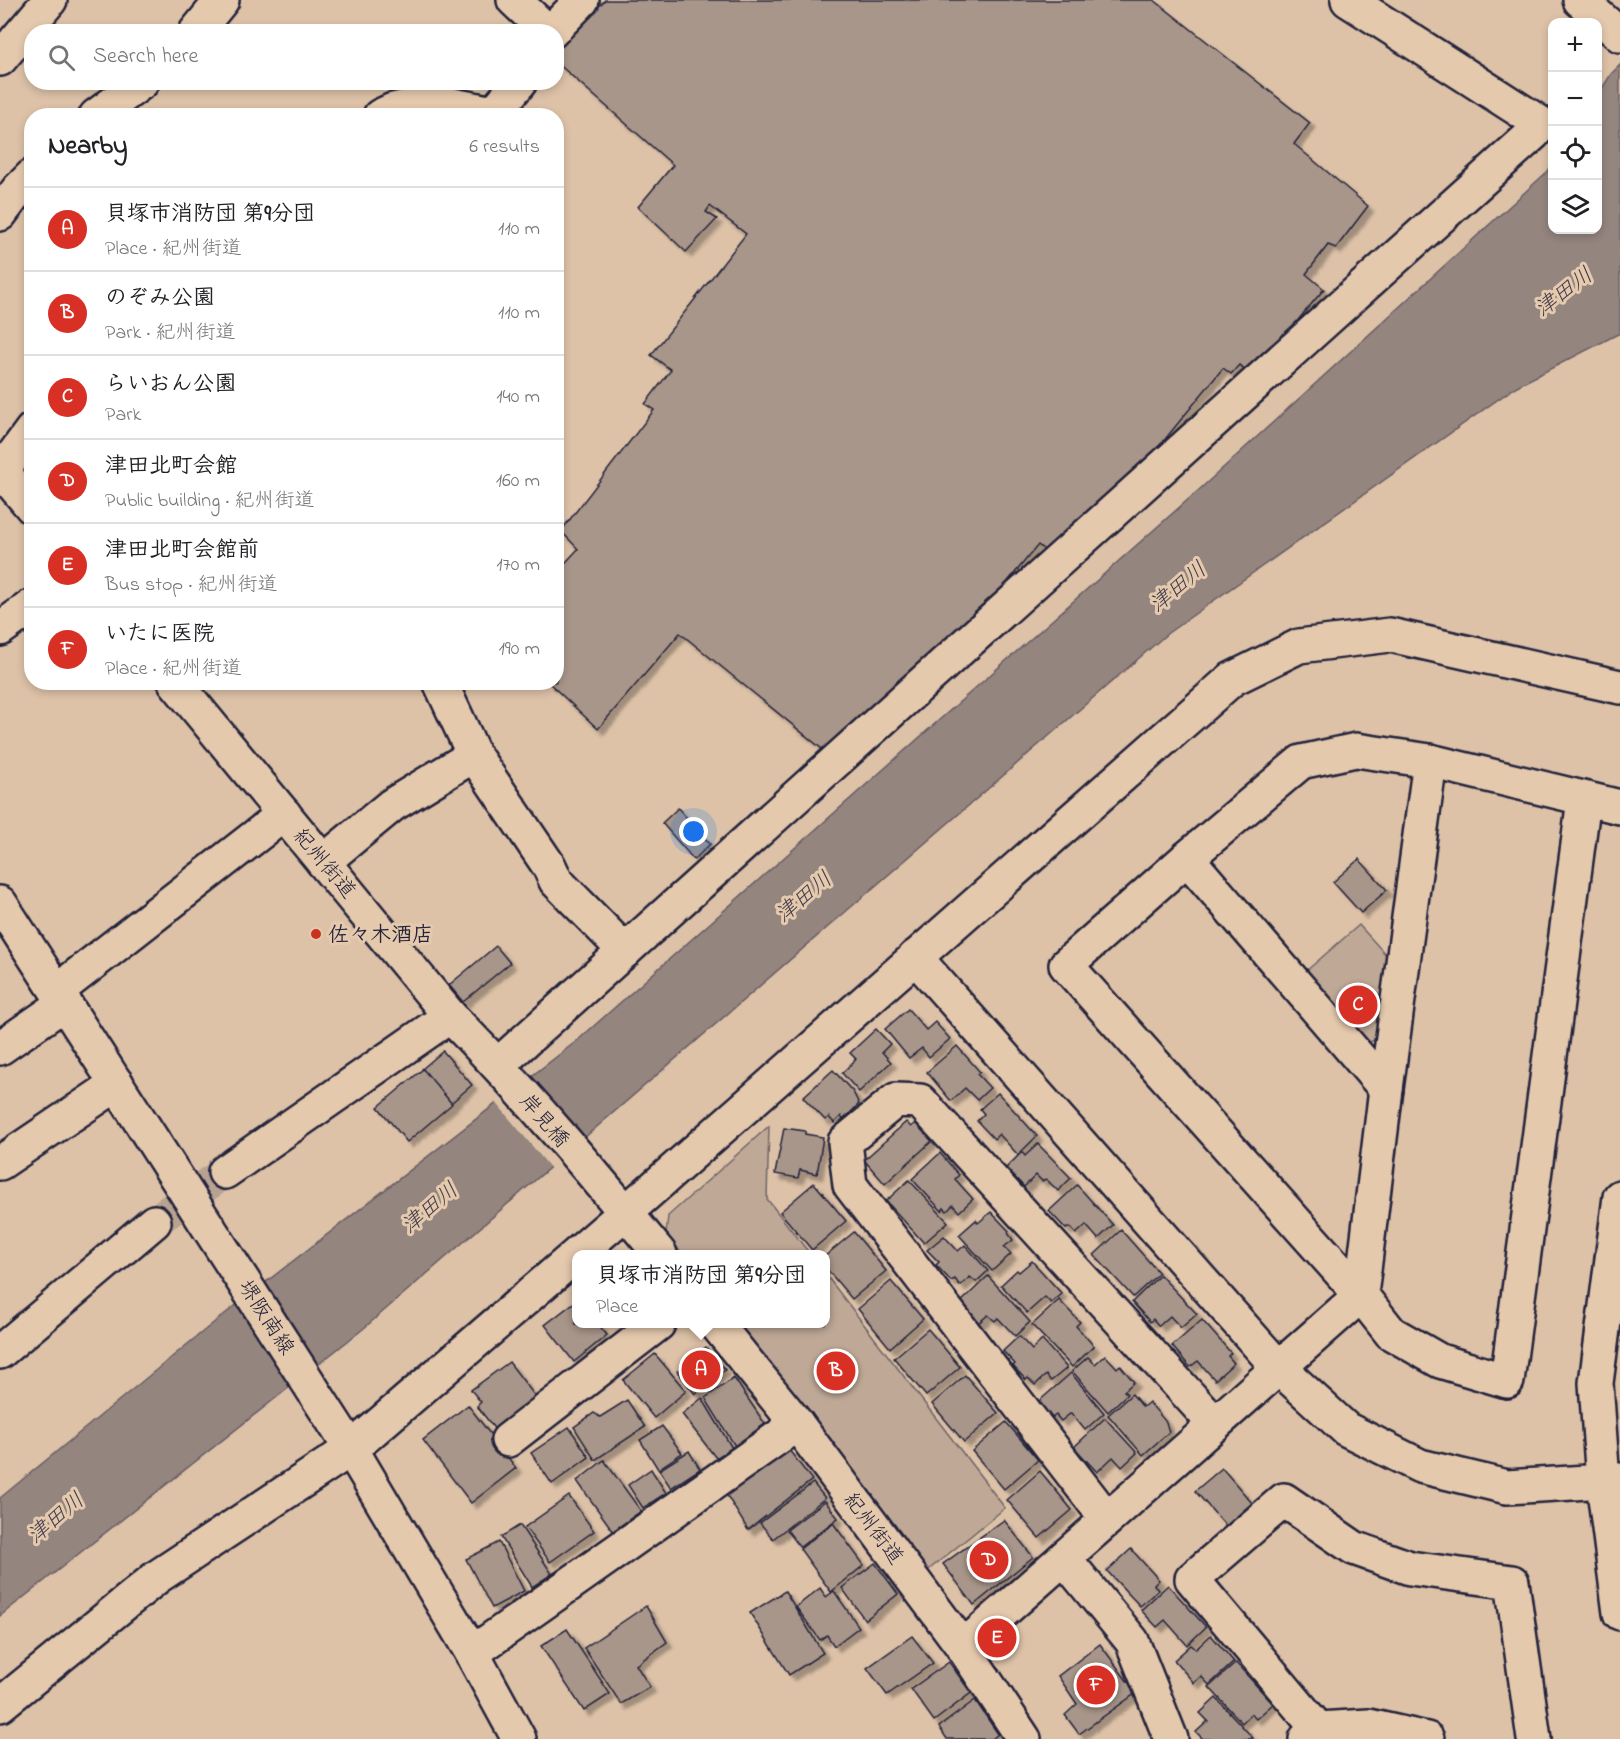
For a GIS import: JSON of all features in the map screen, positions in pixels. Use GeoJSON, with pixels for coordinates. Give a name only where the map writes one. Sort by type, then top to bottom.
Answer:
{"type":"FeatureCollection","features":[{"type":"Feature","properties":{"kind":"street"},"geometry":{"type":"LineString","coordinates":[[29,24],[50,0]]}},
{"type":"Feature","properties":{"kind":"street"},"geometry":{"type":"LineString","coordinates":[[202,24],[222,0]]}},
{"type":"Feature","properties":{"kind":"street"},"geometry":{"type":"LineString","coordinates":[[514,0],[540,24]]}},
{"type":"Feature","properties":{"kind":"street"},"geometry":{"type":"LineString","coordinates":[[557,24],[582,0]]}},
{"type":"Feature","properties":{"kind":"street"},"geometry":{"type":"LineString","coordinates":[[499,1067],[1534,134],[1540,123],[1348,0]]}},
{"type":"Feature","properties":{"kind":"street"},"geometry":{"type":"LineString","coordinates":[[1587,6],[1620,35]]}},
{"type":"Feature","properties":{"kind":"street"},"geometry":{"type":"LineString","coordinates":[[0,58],[24,30]]}},
{"type":"Feature","properties":{"kind":"street"},"geometry":{"type":"LineString","coordinates":[[107,108],[131,90]]}},
{"type":"Feature","properties":{"kind":"street"},"geometry":{"type":"LineString","coordinates":[[497,108],[513,90]]}},
{"type":"Feature","properties":{"kind":"street"},"geometry":{"type":"LineString","coordinates":[[402,108],[432,101],[464,108]]}},
{"type":"Feature","properties":{"kind":"street"},"geometry":{"type":"LineString","coordinates":[[24,440],[1,470],[24,497]]}},
{"type":"Feature","properties":{"kind":"street"},"geometry":{"type":"LineString","coordinates":[[0,629],[24,612]]}},
{"type":"Feature","properties":{"kind":"street"},"geometry":{"type":"LineString","coordinates":[[582,1250],[1232,679],[1299,646],[1390,635],[1620,687]]}},
{"type":"Feature","properties":{"kind":"street","name":"紀州街道"},"geometry":{"type":"LineString","coordinates":[[182,690],[450,1016],[499,1067]]}},
{"type":"Feature","properties":{"kind":"street"},"geometry":{"type":"LineString","coordinates":[[444,690],[474,754],[549,866],[556,881],[625,951]]}},
{"type":"Feature","properties":{"kind":"street"},"geometry":{"type":"LineString","coordinates":[[1584,799],[1507,1380],[1440,1361],[1391,1333],[1361,1294],[1066,965],[1301,762],[1356,750],[1430,761],[1620,807]]}},
{"type":"Feature","properties":{"kind":"street"},"geometry":{"type":"LineString","coordinates":[[323,862],[392,806],[474,754]]}},
{"type":"Feature","properties":{"kind":"street"},"geometry":{"type":"LineString","coordinates":[[963,1647],[1361,1294],[1430,761]]}},
{"type":"Feature","properties":{"kind":"street"},"geometry":{"type":"LineString","coordinates":[[0,1048],[284,814]]}},
{"type":"Feature","properties":{"kind":"street"},"geometry":{"type":"LineString","coordinates":[[1188,858],[1386,1089]]}},
{"type":"Feature","properties":{"kind":"street","name":"堺阪南線"},"geometry":{"type":"LineString","coordinates":[[0,903],[351,1449],[472,1653],[519,1739]]}},
{"type":"Feature","properties":{"kind":"street"},"geometry":{"type":"LineString","coordinates":[[915,957],[1278,1367],[1346,1429],[1420,1466],[1507,1487],[1611,1481]]}},
{"type":"Feature","properties":{"kind":"street"},"geometry":{"type":"LineString","coordinates":[[225,1172],[450,1016]]}},
{"type":"Feature","properties":{"kind":"street","name":"岸見橋"},"geometry":{"type":"LineString","coordinates":[[499,1067],[626,1212]]}},
{"type":"Feature","properties":{"kind":"street"},"geometry":{"type":"LineString","coordinates":[[0,1163],[117,1084]]}},
{"type":"Feature","properties":{"kind":"street"},"geometry":{"type":"LineString","coordinates":[[1107,1519],[850,1185],[845,1142],[896,1100],[920,1101],[1215,1424]]}},
{"type":"Feature","properties":{"kind":"street"},"geometry":{"type":"LineString","coordinates":[[1620,1197],[1596,1383],[1611,1481],[1620,1612]]}},
{"type":"Feature","properties":{"kind":"street"},"geometry":{"type":"LineString","coordinates":[[626,1212],[657,1250]]}},
{"type":"Feature","properties":{"kind":"street"},"geometry":{"type":"LineString","coordinates":[[0,1352],[154,1222]]}},
{"type":"Feature","properties":{"kind":"street"},"geometry":{"type":"LineString","coordinates":[[0,1705],[157,1577],[351,1449],[572,1259]]}},
{"type":"Feature","properties":{"kind":"street"},"geometry":{"type":"LineString","coordinates":[[508,1440],[652,1328]]}},
{"type":"Feature","properties":{"kind":"street","name":"紀州街道"},"geometry":{"type":"LineString","coordinates":[[720,1328],[797,1424],[963,1647],[1024,1739]]}},
{"type":"Feature","properties":{"kind":"street"},"geometry":{"type":"LineString","coordinates":[[472,1653],[797,1424]]}},
{"type":"Feature","properties":{"kind":"street"},"geometry":{"type":"LineString","coordinates":[[1427,1739],[1369,1726],[1312,1734],[1192,1579],[1284,1500],[1354,1548],[1410,1568],[1512,1582],[1534,1739]]}},
{"type":"Feature","properties":{"kind":"street"},"geometry":{"type":"LineString","coordinates":[[1064,1558],[1132,1641],[1171,1739]]}},
{"type":"Feature","properties":{"kind":"shaded area"},"geometry":{"type":"Polygon","coordinates":[[[1359,925],[1387,956],[1377,1039],[1367,1043],[1305,972],[1359,925]]]}},
{"type":"Feature","properties":{"kind":"shaded area"},"geometry":{"type":"Polygon","coordinates":[[[769,1126],[767,1199],[807,1250],[679,1250],[666,1234],[668,1216],[769,1126]]]}},
{"type":"Feature","properties":{"kind":"shaded area"},"geometry":{"type":"Polygon","coordinates":[[[830,1280],[1005,1508],[926,1572],[738,1328],[830,1328],[830,1280]]]}},
{"type":"Feature","properties":{"kind":"water","name":"津田川"},"geometry":{"type":"Polygon","coordinates":[[[1620,65],[1620,333],[1517,386],[1168,633],[363,1329],[0,1616],[0,1498],[217,1320],[578,1040],[1200,489],[1548,171],[1548,234],[1602,234],[1602,89],[1620,65]]]}},
{"type":"Feature","properties":{"kind":"pier"},"geometry":{"type":"Polygon","coordinates":[[[527,1075],[583,1143],[552,1170],[495,1101],[527,1075]]]}},
{"type":"Feature","properties":{"kind":"building"},"geometry":{"type":"Polygon","coordinates":[[[605,0],[1154,0],[1310,123],[1294,144],[1368,206],[1336,248],[1328,245],[1306,274],[1324,289],[1253,374],[1239,365],[1231,374],[1223,368],[1109,508],[1048,553],[1038,545],[972,625],[827,753],[680,633],[598,729],[557,690],[564,690],[564,564],[578,549],[564,534],[564,527],[654,410],[645,404],[671,370],[651,355],[746,234],[710,206],[706,212],[717,219],[686,252],[638,207],[673,165],[564,69],[564,42],[605,0]]]}},
{"type":"Feature","properties":{"kind":"building"},"geometry":{"type":"Polygon","coordinates":[[[678,808],[710,844],[694,860],[662,823],[678,808]]]}},
{"type":"Feature","properties":{"kind":"building"},"geometry":{"type":"Polygon","coordinates":[[[1359,859],[1387,890],[1361,913],[1333,882],[1359,859]]]}},
{"type":"Feature","properties":{"kind":"building"},"geometry":{"type":"Polygon","coordinates":[[[496,946],[510,963],[463,1002],[449,985],[496,946]]]}},
{"type":"Feature","properties":{"kind":"building"},"geometry":{"type":"Polygon","coordinates":[[[908,1009],[926,1030],[935,1022],[950,1039],[929,1057],[922,1048],[909,1058],[885,1029],[908,1009]]]}},
{"type":"Feature","properties":{"kind":"building"},"geometry":{"type":"Polygon","coordinates":[[[876,1029],[890,1044],[882,1052],[891,1062],[859,1092],[842,1073],[856,1059],[850,1053],[876,1029]]]}},
{"type":"Feature","properties":{"kind":"building"},"geometry":{"type":"Polygon","coordinates":[[[957,1046],[980,1072],[977,1074],[990,1088],[977,1100],[965,1088],[951,1101],[927,1072],[957,1046]]]}},
{"type":"Feature","properties":{"kind":"building"},"geometry":{"type":"Polygon","coordinates":[[[443,1051],[472,1085],[451,1103],[422,1069],[443,1051]]]}},
{"type":"Feature","properties":{"kind":"building"},"geometry":{"type":"Polygon","coordinates":[[[423,1069],[452,1104],[407,1142],[378,1107],[423,1069]]]}},
{"type":"Feature","properties":{"kind":"building"},"geometry":{"type":"Polygon","coordinates":[[[833,1070],[853,1092],[859,1104],[843,1120],[841,1116],[834,1123],[829,1117],[825,1120],[803,1097],[833,1070]]]}},
{"type":"Feature","properties":{"kind":"building"},"geometry":{"type":"Polygon","coordinates":[[[998,1093],[1037,1136],[1018,1155],[999,1134],[994,1139],[977,1121],[984,1114],[980,1109],[998,1093]]]}},
{"type":"Feature","properties":{"kind":"building"},"geometry":{"type":"Polygon","coordinates":[[[906,1122],[911,1127],[915,1123],[932,1141],[885,1184],[864,1160],[906,1122]]]}},
{"type":"Feature","properties":{"kind":"building"},"geometry":{"type":"Polygon","coordinates":[[[784,1128],[823,1137],[817,1174],[800,1170],[798,1178],[775,1174],[784,1128]]]}},
{"type":"Feature","properties":{"kind":"building"},"geometry":{"type":"Polygon","coordinates":[[[1038,1144],[1071,1178],[1058,1191],[1046,1179],[1042,1181],[1036,1175],[1024,1187],[1006,1168],[1022,1152],[1025,1156],[1038,1144]]]}},
{"type":"Feature","properties":{"kind":"building"},"geometry":{"type":"Polygon","coordinates":[[[940,1153],[959,1175],[955,1179],[973,1199],[959,1212],[953,1205],[947,1211],[944,1208],[942,1211],[912,1179],[940,1153]]]}},
{"type":"Feature","properties":{"kind":"building"},"geometry":{"type":"Polygon","coordinates":[[[909,1180],[948,1222],[924,1243],[886,1201],[909,1180]]]}},
{"type":"Feature","properties":{"kind":"building"},"geometry":{"type":"Polygon","coordinates":[[[814,1183],[846,1221],[812,1250],[780,1212],[814,1183]]]}},
{"type":"Feature","properties":{"kind":"building"},"geometry":{"type":"Polygon","coordinates":[[[1077,1185],[1113,1225],[1098,1239],[1086,1225],[1076,1234],[1070,1227],[1066,1229],[1049,1211],[1077,1185]]]}},
{"type":"Feature","properties":{"kind":"building"},"geometry":{"type":"Polygon","coordinates":[[[991,1212],[1009,1231],[1013,1240],[1004,1247],[1011,1254],[992,1271],[959,1235],[976,1220],[978,1223],[991,1212]]]}},
{"type":"Feature","properties":{"kind":"building"},"geometry":{"type":"Polygon","coordinates":[[[1121,1230],[1159,1273],[1133,1297],[1094,1255],[1121,1230]]]}},
{"type":"Feature","properties":{"kind":"building"},"geometry":{"type":"Polygon","coordinates":[[[854,1232],[886,1271],[852,1299],[830,1273],[830,1252],[854,1232]]]}},
{"type":"Feature","properties":{"kind":"building"},"geometry":{"type":"Polygon","coordinates":[[[944,1236],[958,1251],[965,1245],[988,1271],[976,1282],[970,1277],[960,1286],[955,1279],[951,1281],[936,1265],[939,1262],[927,1250],[944,1236]]]}},
{"type":"Feature","properties":{"kind":"building"},"geometry":{"type":"Polygon","coordinates":[[[1032,1261],[1062,1294],[1051,1303],[1045,1297],[1027,1313],[1001,1285],[1017,1270],[1019,1272],[1032,1261]]]}},
{"type":"Feature","properties":{"kind":"building"},"geometry":{"type":"Polygon","coordinates":[[[1160,1275],[1197,1314],[1181,1328],[1170,1316],[1159,1326],[1153,1319],[1150,1322],[1132,1302],[1160,1275]]]}},
{"type":"Feature","properties":{"kind":"building"},"geometry":{"type":"Polygon","coordinates":[[[988,1276],[1030,1322],[1015,1336],[998,1318],[995,1321],[988,1315],[977,1324],[959,1304],[988,1276]]]}},
{"type":"Feature","properties":{"kind":"building"},"geometry":{"type":"Polygon","coordinates":[[[891,1281],[923,1319],[890,1348],[858,1309],[891,1281]]]}},
{"type":"Feature","properties":{"kind":"building"},"geometry":{"type":"Polygon","coordinates":[[[1059,1300],[1080,1322],[1076,1326],[1094,1346],[1072,1367],[1032,1325],[1059,1300]]]}},
{"type":"Feature","properties":{"kind":"building"},"geometry":{"type":"Polygon","coordinates":[[[572,1304],[572,1328],[601,1328],[607,1335],[574,1362],[545,1325],[572,1304]]]}},
{"type":"Feature","properties":{"kind":"building"},"geometry":{"type":"Polygon","coordinates":[[[1202,1320],[1231,1353],[1228,1356],[1234,1363],[1215,1380],[1198,1361],[1190,1367],[1172,1346],[1202,1320]]]}},
{"type":"Feature","properties":{"kind":"building"},"geometry":{"type":"Polygon","coordinates":[[[928,1329],[960,1367],[926,1396],[894,1358],[928,1329]]]}},
{"type":"Feature","properties":{"kind":"building"},"geometry":{"type":"Polygon","coordinates":[[[1019,1336],[1032,1350],[1042,1340],[1067,1368],[1051,1381],[1046,1375],[1035,1385],[1028,1378],[1026,1380],[1003,1351],[1019,1336]]]}},
{"type":"Feature","properties":{"kind":"building"},"geometry":{"type":"Polygon","coordinates":[[[706,1347],[725,1370],[695,1394],[677,1371],[706,1347]]]}},
{"type":"Feature","properties":{"kind":"building"},"geometry":{"type":"Polygon","coordinates":[[[655,1354],[686,1391],[654,1418],[623,1380],[655,1354]]]}},
{"type":"Feature","properties":{"kind":"building"},"geometry":{"type":"Polygon","coordinates":[[[1105,1355],[1117,1368],[1120,1365],[1134,1382],[1124,1391],[1127,1394],[1108,1412],[1072,1371],[1088,1357],[1095,1364],[1105,1355]]]}},
{"type":"Feature","properties":{"kind":"building"},"geometry":{"type":"Polygon","coordinates":[[[509,1362],[538,1400],[496,1431],[477,1406],[481,1402],[471,1390],[509,1362]]]}},
{"type":"Feature","properties":{"kind":"building"},"geometry":{"type":"Polygon","coordinates":[[[1071,1373],[1104,1413],[1085,1430],[1071,1413],[1061,1421],[1056,1415],[1052,1418],[1038,1402],[1071,1373]]]}},
{"type":"Feature","properties":{"kind":"building"},"geometry":{"type":"Polygon","coordinates":[[[965,1375],[998,1413],[964,1442],[932,1404],[965,1375]]]}},
{"type":"Feature","properties":{"kind":"building"},"geometry":{"type":"Polygon","coordinates":[[[734,1378],[765,1424],[735,1446],[705,1398],[734,1378]]]}},
{"type":"Feature","properties":{"kind":"building"},"geometry":{"type":"Polygon","coordinates":[[[1132,1394],[1143,1407],[1149,1402],[1166,1422],[1169,1432],[1143,1455],[1108,1415],[1132,1394]]]}},
{"type":"Feature","properties":{"kind":"building"},"geometry":{"type":"Polygon","coordinates":[[[702,1398],[732,1448],[716,1458],[682,1414],[702,1398]]]}},
{"type":"Feature","properties":{"kind":"building"},"geometry":{"type":"Polygon","coordinates":[[[627,1400],[645,1427],[595,1460],[574,1427],[594,1413],[600,1417],[627,1400]]]}},
{"type":"Feature","properties":{"kind":"building"},"geometry":{"type":"Polygon","coordinates":[[[468,1405],[516,1468],[471,1503],[423,1440],[468,1405]]]}},
{"type":"Feature","properties":{"kind":"building"},"geometry":{"type":"Polygon","coordinates":[[[1105,1418],[1137,1453],[1122,1467],[1113,1457],[1097,1472],[1074,1447],[1105,1418]]]}},
{"type":"Feature","properties":{"kind":"building"},"geometry":{"type":"Polygon","coordinates":[[[1006,1422],[1038,1460],[1004,1489],[972,1451],[1006,1422]]]}},
{"type":"Feature","properties":{"kind":"building"},"geometry":{"type":"Polygon","coordinates":[[[662,1426],[682,1453],[658,1469],[640,1440],[662,1426]]]}},
{"type":"Feature","properties":{"kind":"building"},"geometry":{"type":"Polygon","coordinates":[[[569,1427],[589,1457],[552,1484],[531,1453],[569,1427]]]}},
{"type":"Feature","properties":{"kind":"building"},"geometry":{"type":"Polygon","coordinates":[[[789,1450],[812,1480],[748,1530],[726,1494],[789,1450]]]}},
{"type":"Feature","properties":{"kind":"building"},"geometry":{"type":"Polygon","coordinates":[[[689,1451],[700,1469],[671,1488],[659,1470],[689,1451]]]}},
{"type":"Feature","properties":{"kind":"building"},"geometry":{"type":"Polygon","coordinates":[[[604,1460],[641,1511],[613,1531],[577,1481],[604,1460]]]}},
{"type":"Feature","properties":{"kind":"building"},"geometry":{"type":"Polygon","coordinates":[[[1222,1468],[1252,1503],[1226,1526],[1195,1491],[1222,1468]]]}},
{"type":"Feature","properties":{"kind":"building"},"geometry":{"type":"Polygon","coordinates":[[[651,1469],[666,1493],[643,1508],[628,1485],[651,1469]]]}},
{"type":"Feature","properties":{"kind":"building"},"geometry":{"type":"Polygon","coordinates":[[[1040,1471],[1072,1510],[1039,1538],[1007,1500],[1040,1471]]]}},
{"type":"Feature","properties":{"kind":"building"},"geometry":{"type":"Polygon","coordinates":[[[813,1483],[825,1498],[773,1539],[760,1523],[813,1483]]]}},
{"type":"Feature","properties":{"kind":"building"},"geometry":{"type":"Polygon","coordinates":[[[569,1496],[594,1531],[550,1562],[525,1527],[569,1496]]]}},
{"type":"Feature","properties":{"kind":"building"},"geometry":{"type":"Polygon","coordinates":[[[825,1501],[838,1518],[800,1547],[787,1530],[825,1501]]]}},
{"type":"Feature","properties":{"kind":"building"},"geometry":{"type":"Polygon","coordinates":[[[1004,1520],[1033,1557],[974,1605],[943,1564],[1004,1520]]]}},
{"type":"Feature","properties":{"kind":"building"},"geometry":{"type":"Polygon","coordinates":[[[833,1523],[864,1565],[831,1592],[800,1549],[833,1523]]]}},
{"type":"Feature","properties":{"kind":"building"},"geometry":{"type":"Polygon","coordinates":[[[520,1525],[552,1574],[532,1587],[501,1537],[520,1525]]]}},
{"type":"Feature","properties":{"kind":"building"},"geometry":{"type":"Polygon","coordinates":[[[499,1542],[524,1591],[492,1608],[466,1559],[499,1542]]]}},
{"type":"Feature","properties":{"kind":"building"},"geometry":{"type":"Polygon","coordinates":[[[1131,1549],[1159,1580],[1154,1585],[1158,1590],[1140,1606],[1107,1571],[1131,1549]]]}},
{"type":"Feature","properties":{"kind":"building"},"geometry":{"type":"Polygon","coordinates":[[[875,1563],[898,1594],[865,1620],[842,1588],[875,1563]]]}},
{"type":"Feature","properties":{"kind":"building"},"geometry":{"type":"Polygon","coordinates":[[[1168,1585],[1206,1627],[1187,1645],[1165,1620],[1157,1627],[1141,1610],[1168,1585]]]}},
{"type":"Feature","properties":{"kind":"building"},"geometry":{"type":"Polygon","coordinates":[[[820,1588],[826,1597],[834,1591],[859,1627],[834,1646],[827,1635],[820,1640],[796,1607],[820,1588]]]}},
{"type":"Feature","properties":{"kind":"building"},"geometry":{"type":"Polygon","coordinates":[[[785,1591],[823,1653],[789,1675],[750,1613],[785,1591]]]}},
{"type":"Feature","properties":{"kind":"building"},"geometry":{"type":"Polygon","coordinates":[[[646,1606],[667,1642],[636,1665],[650,1687],[621,1704],[584,1648],[646,1606]]]}},
{"type":"Feature","properties":{"kind":"building"},"geometry":{"type":"Polygon","coordinates":[[[567,1629],[610,1694],[584,1711],[541,1646],[567,1629]]]}},
{"type":"Feature","properties":{"kind":"building"},"geometry":{"type":"Polygon","coordinates":[[[1211,1635],[1234,1662],[1209,1685],[1201,1676],[1194,1683],[1174,1660],[1191,1645],[1196,1649],[1211,1635]]]}},
{"type":"Feature","properties":{"kind":"building"},"geometry":{"type":"Polygon","coordinates":[[[912,1636],[933,1663],[887,1695],[867,1668],[912,1636]]]}},
{"type":"Feature","properties":{"kind":"building"},"geometry":{"type":"Polygon","coordinates":[[[1100,1644],[1136,1693],[1079,1734],[1065,1715],[1077,1704],[1058,1676],[1100,1644]]]}},
{"type":"Feature","properties":{"kind":"building"},"geometry":{"type":"Polygon","coordinates":[[[949,1662],[971,1693],[934,1721],[911,1689],[949,1662]]]}},
{"type":"Feature","properties":{"kind":"building"},"geometry":{"type":"Polygon","coordinates":[[[1236,1663],[1273,1704],[1256,1719],[1251,1714],[1242,1723],[1209,1687],[1236,1663]]]}},
{"type":"Feature","properties":{"kind":"building"},"geometry":{"type":"Polygon","coordinates":[[[1216,1698],[1253,1738],[1203,1739],[1196,1732],[1208,1721],[1200,1713],[1216,1698]]]}},
{"type":"Feature","properties":{"kind":"building"},"geometry":{"type":"Polygon","coordinates":[[[975,1700],[998,1734],[992,1739],[947,1739],[939,1727],[975,1700]]]}},
{"type":"Feature","properties":{"kind":"tunnel"},"geometry":{"type":"LineString","coordinates":[[154,1222],[225,1172]]}},
{"type":"Feature","properties":{"kind":"place","name":"佐々木酒店"},"geometry":{"type":"Point","coordinates":[316,934]}},
{"type":"Feature","properties":{"kind":"place","name":"らいおん公園"},"geometry":{"type":"Point","coordinates":[1358,1005]}},
{"type":"Feature","properties":{"kind":"place","name":"貝塚市消防団 第9分団"},"geometry":{"type":"Point","coordinates":[701,1370]}},
{"type":"Feature","properties":{"kind":"place","name":"のぞみ公園"},"geometry":{"type":"Point","coordinates":[836,1371]}},
{"type":"Feature","properties":{"kind":"place","name":"津田北町会館"},"geometry":{"type":"Point","coordinates":[989,1560]}},
{"type":"Feature","properties":{"kind":"place","name":"津田北町会館前"},"geometry":{"type":"Point","coordinates":[997,1638]}},
{"type":"Feature","properties":{"kind":"place","name":"いたに医院"},"geometry":{"type":"Point","coordinates":[1096,1685]}}]}
